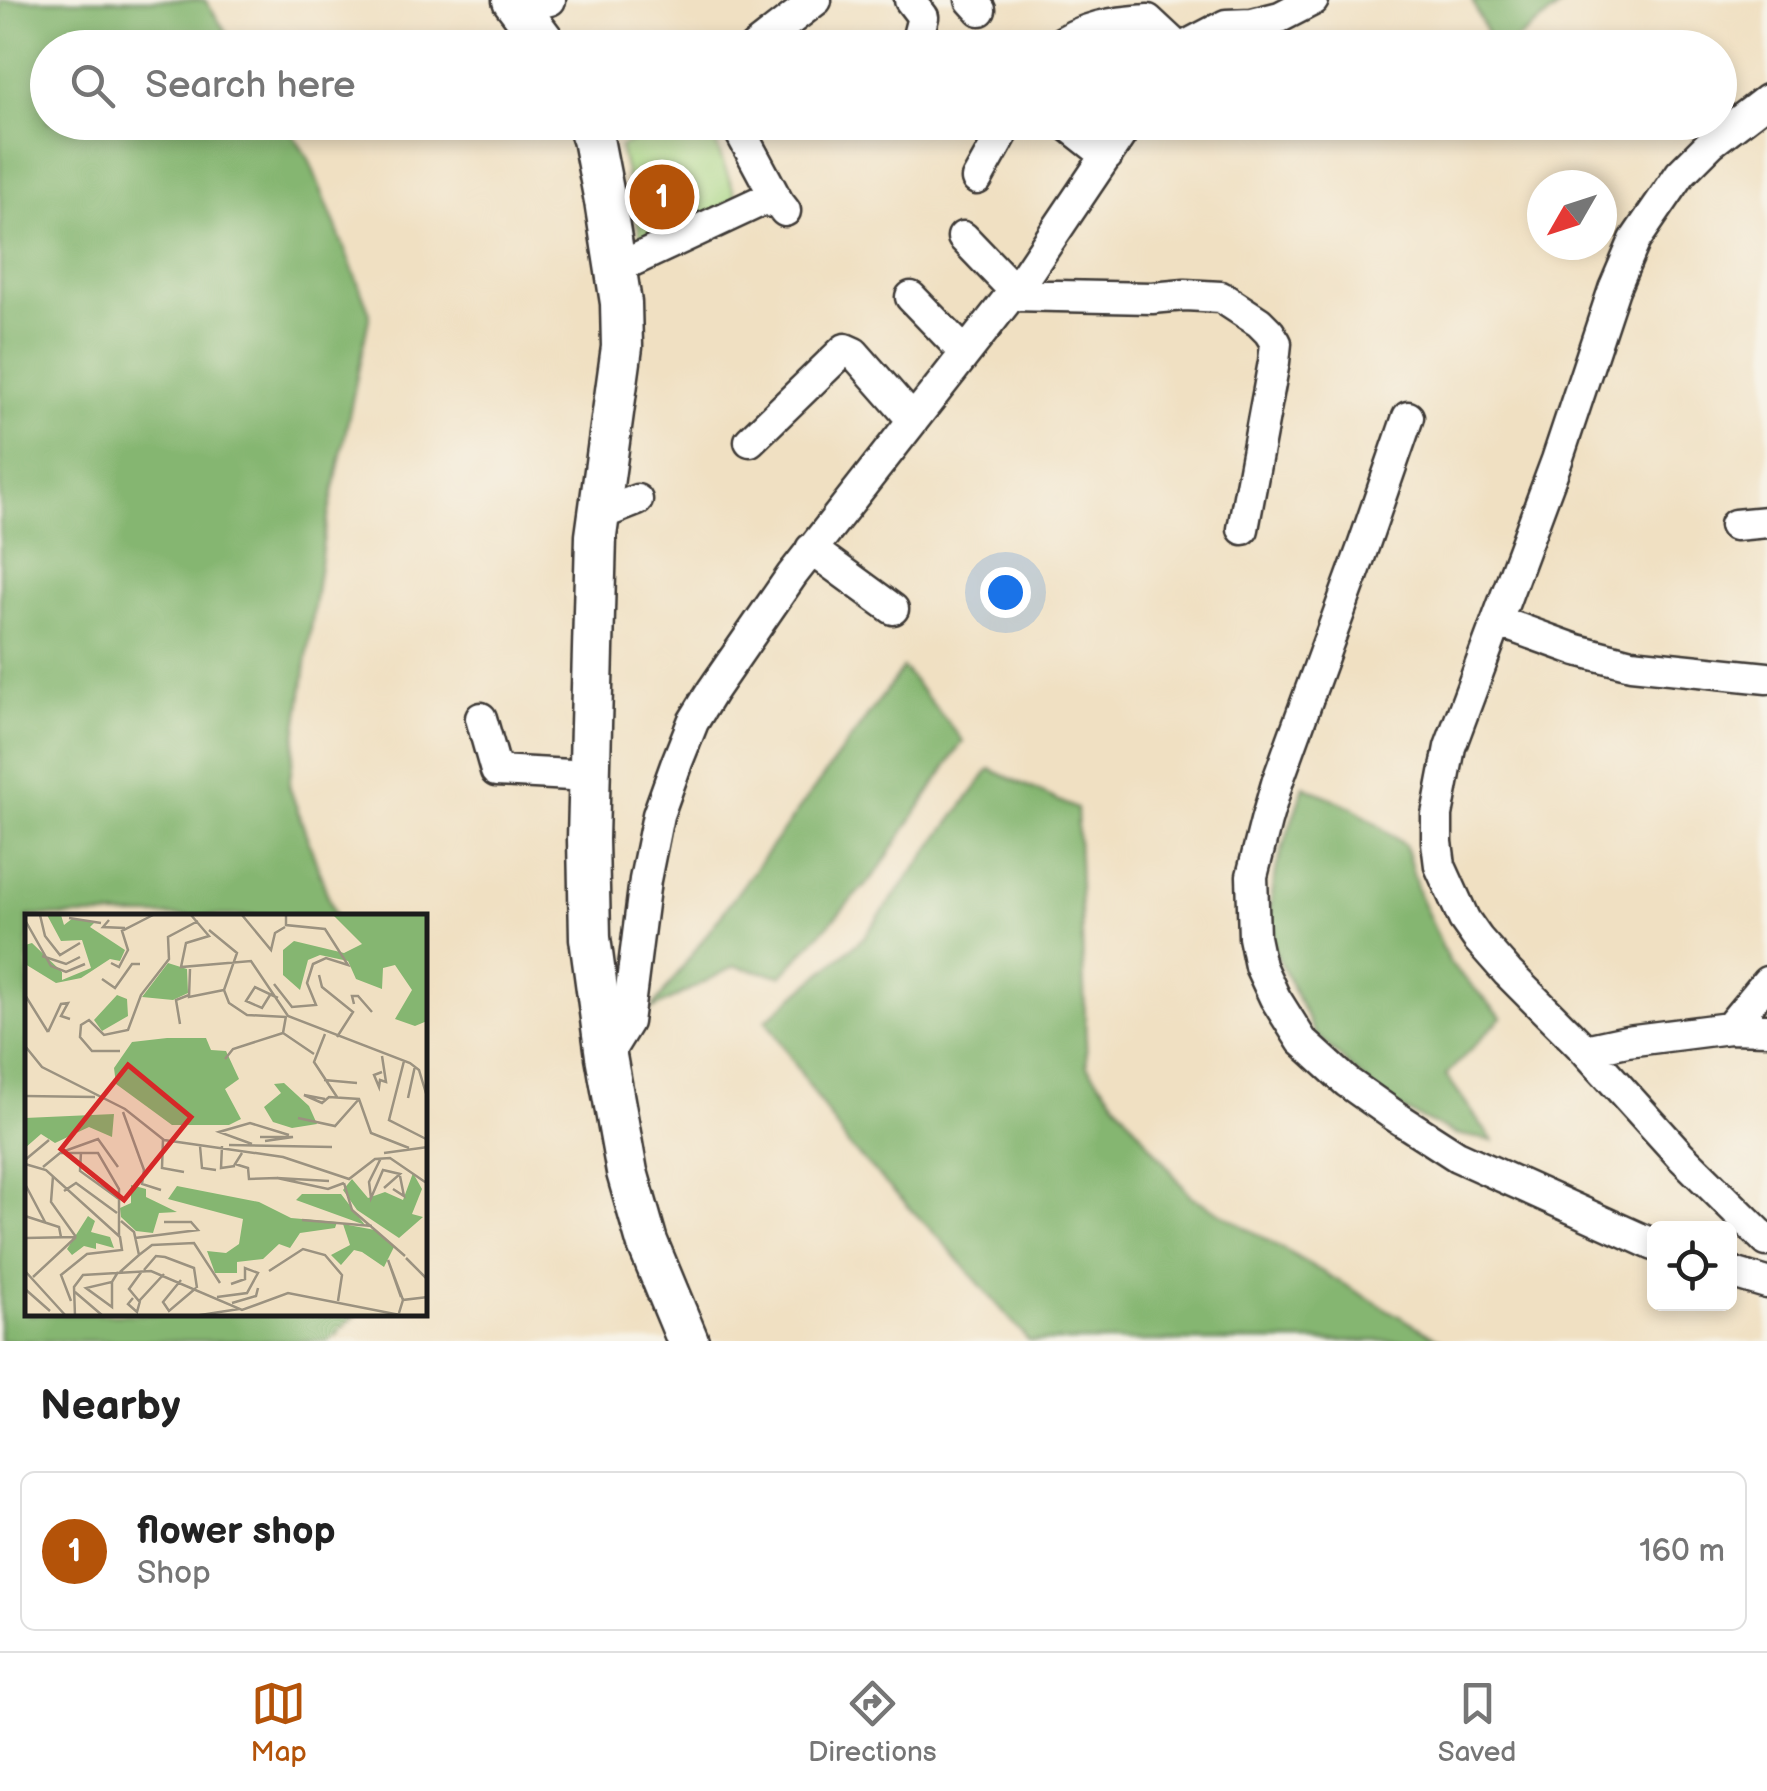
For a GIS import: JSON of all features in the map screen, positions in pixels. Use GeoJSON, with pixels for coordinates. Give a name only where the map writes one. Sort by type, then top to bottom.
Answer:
{"type":"FeatureCollection","features":[{"type":"Feature","properties":{"kind":"main road"},"geometry":{"type":"LineString","coordinates":[[527,2],[541,30]]}},
{"type":"Feature","properties":{"kind":"main road"},"geometry":{"type":"LineString","coordinates":[[597,140],[621,303],[622,347],[596,536],[589,776],[590,938],[622,1047],[632,1189],[648,1242],[688,1341]]}},
{"type":"Feature","properties":{"kind":"street"},"geometry":{"type":"LineString","coordinates":[[777,30],[816,0]]}},
{"type":"Feature","properties":{"kind":"street"},"geometry":{"type":"LineString","coordinates":[[910,0],[922,18],[919,30]]}},
{"type":"Feature","properties":{"kind":"street"},"geometry":{"type":"LineString","coordinates":[[1204,30],[1227,13],[1252,24],[1280,17],[1313,0]]}},
{"type":"Feature","properties":{"kind":"street"},"geometry":{"type":"LineString","coordinates":[[1080,30],[1114,11],[1148,20],[1159,30]]}},
{"type":"Feature","properties":{"kind":"street"},"geometry":{"type":"LineString","coordinates":[[1737,123],[1767,100]]}},
{"type":"Feature","properties":{"kind":"street"},"geometry":{"type":"LineString","coordinates":[[615,268],[762,201],[782,206],[745,140]]}},
{"type":"Feature","properties":{"kind":"street"},"geometry":{"type":"LineString","coordinates":[[977,180],[999,140]]}},
{"type":"Feature","properties":{"kind":"street"},"geometry":{"type":"LineString","coordinates":[[1086,140],[1106,156]]}},
{"type":"Feature","properties":{"kind":"street"},"geometry":{"type":"LineString","coordinates":[[622,1047],[658,815],[694,722],[811,549],[1013,293],[1117,140]]}},
{"type":"Feature","properties":{"kind":"street"},"geometry":{"type":"LineString","coordinates":[[1715,140],[1681,173],[1635,240],[1614,289],[1557,460],[1450,747],[1437,815],[1437,842],[1440,866],[1464,919],[1478,939],[1767,1241]]}},
{"type":"Feature","properties":{"kind":"street"},"geometry":{"type":"LineString","coordinates":[[963,237],[1013,293],[1221,297],[1269,332],[1276,343],[1274,362],[1243,529]]}},
{"type":"Feature","properties":{"kind":"street"},"geometry":{"type":"LineString","coordinates":[[911,297],[965,353]]}},
{"type":"Feature","properties":{"kind":"street"},"geometry":{"type":"LineString","coordinates":[[864,342],[917,414]]}},
{"type":"Feature","properties":{"kind":"street"},"geometry":{"type":"LineString","coordinates":[[750,441],[845,349],[854,353],[917,414]]}},
{"type":"Feature","properties":{"kind":"street"},"geometry":{"type":"LineString","coordinates":[[1408,416],[1266,821],[1252,876],[1254,937],[1260,966],[1302,1041],[1347,1082],[1457,1156],[1647,1242]]}},
{"type":"Feature","properties":{"kind":"street"},"geometry":{"type":"LineString","coordinates":[[599,514],[638,500]]}},
{"type":"Feature","properties":{"kind":"street"},"geometry":{"type":"LineString","coordinates":[[1735,525],[1767,522]]}},
{"type":"Feature","properties":{"kind":"street"},"geometry":{"type":"LineString","coordinates":[[811,549],[894,608]]}},
{"type":"Feature","properties":{"kind":"street"},"geometry":{"type":"LineString","coordinates":[[1497,621],[1576,650],[1631,664],[1669,658],[1767,678]]}},
{"type":"Feature","properties":{"kind":"street"},"geometry":{"type":"LineString","coordinates":[[480,718],[496,771],[589,776]]}},
{"type":"Feature","properties":{"kind":"street"},"geometry":{"type":"LineString","coordinates":[[1729,1028],[1767,982]]}},
{"type":"Feature","properties":{"kind":"street"},"geometry":{"type":"LineString","coordinates":[[1585,1050],[1729,1028],[1767,1028]]}},
{"type":"Feature","properties":{"kind":"street"},"geometry":{"type":"LineString","coordinates":[[1737,1274],[1767,1283]]}},
{"type":"Feature","properties":{"kind":"green space"},"geometry":{"type":"Polygon","coordinates":[[[0,0],[205,0],[225,30],[30,30],[30,140],[296,140],[309,159],[370,313],[323,542],[289,786],[334,914],[25,914],[25,1316],[355,1316],[328,1341],[0,1341],[0,0]]]}},
{"type":"Feature","properties":{"kind":"green space"},"geometry":{"type":"Polygon","coordinates":[[[1472,0],[1569,0],[1529,30],[1485,30],[1472,0]]]}},
{"type":"Feature","properties":{"kind":"green space"},"geometry":{"type":"Polygon","coordinates":[[[634,140],[714,140],[738,202],[642,241],[620,147],[634,140]]]}},
{"type":"Feature","properties":{"kind":"green space"},"geometry":{"type":"Polygon","coordinates":[[[903,668],[963,741],[878,871],[781,976],[735,966],[651,1010],[903,668]]]}},
{"type":"Feature","properties":{"kind":"green space"},"geometry":{"type":"Polygon","coordinates":[[[990,769],[1077,809],[1087,1066],[1191,1196],[1442,1341],[1029,1341],[943,1242],[848,1145],[766,1020],[863,938],[990,769]]]}},
{"type":"Feature","properties":{"kind":"green space"},"geometry":{"type":"Polygon","coordinates":[[[1304,786],[1354,808],[1405,845],[1419,894],[1449,962],[1502,1017],[1446,1075],[1493,1141],[1455,1134],[1390,1104],[1315,1034],[1266,933],[1277,865],[1304,786]]]}},
{"type":"Feature","properties":{"kind":"place","name":"flower shop"},"geometry":{"type":"Point","coordinates":[662,197]}}]}
